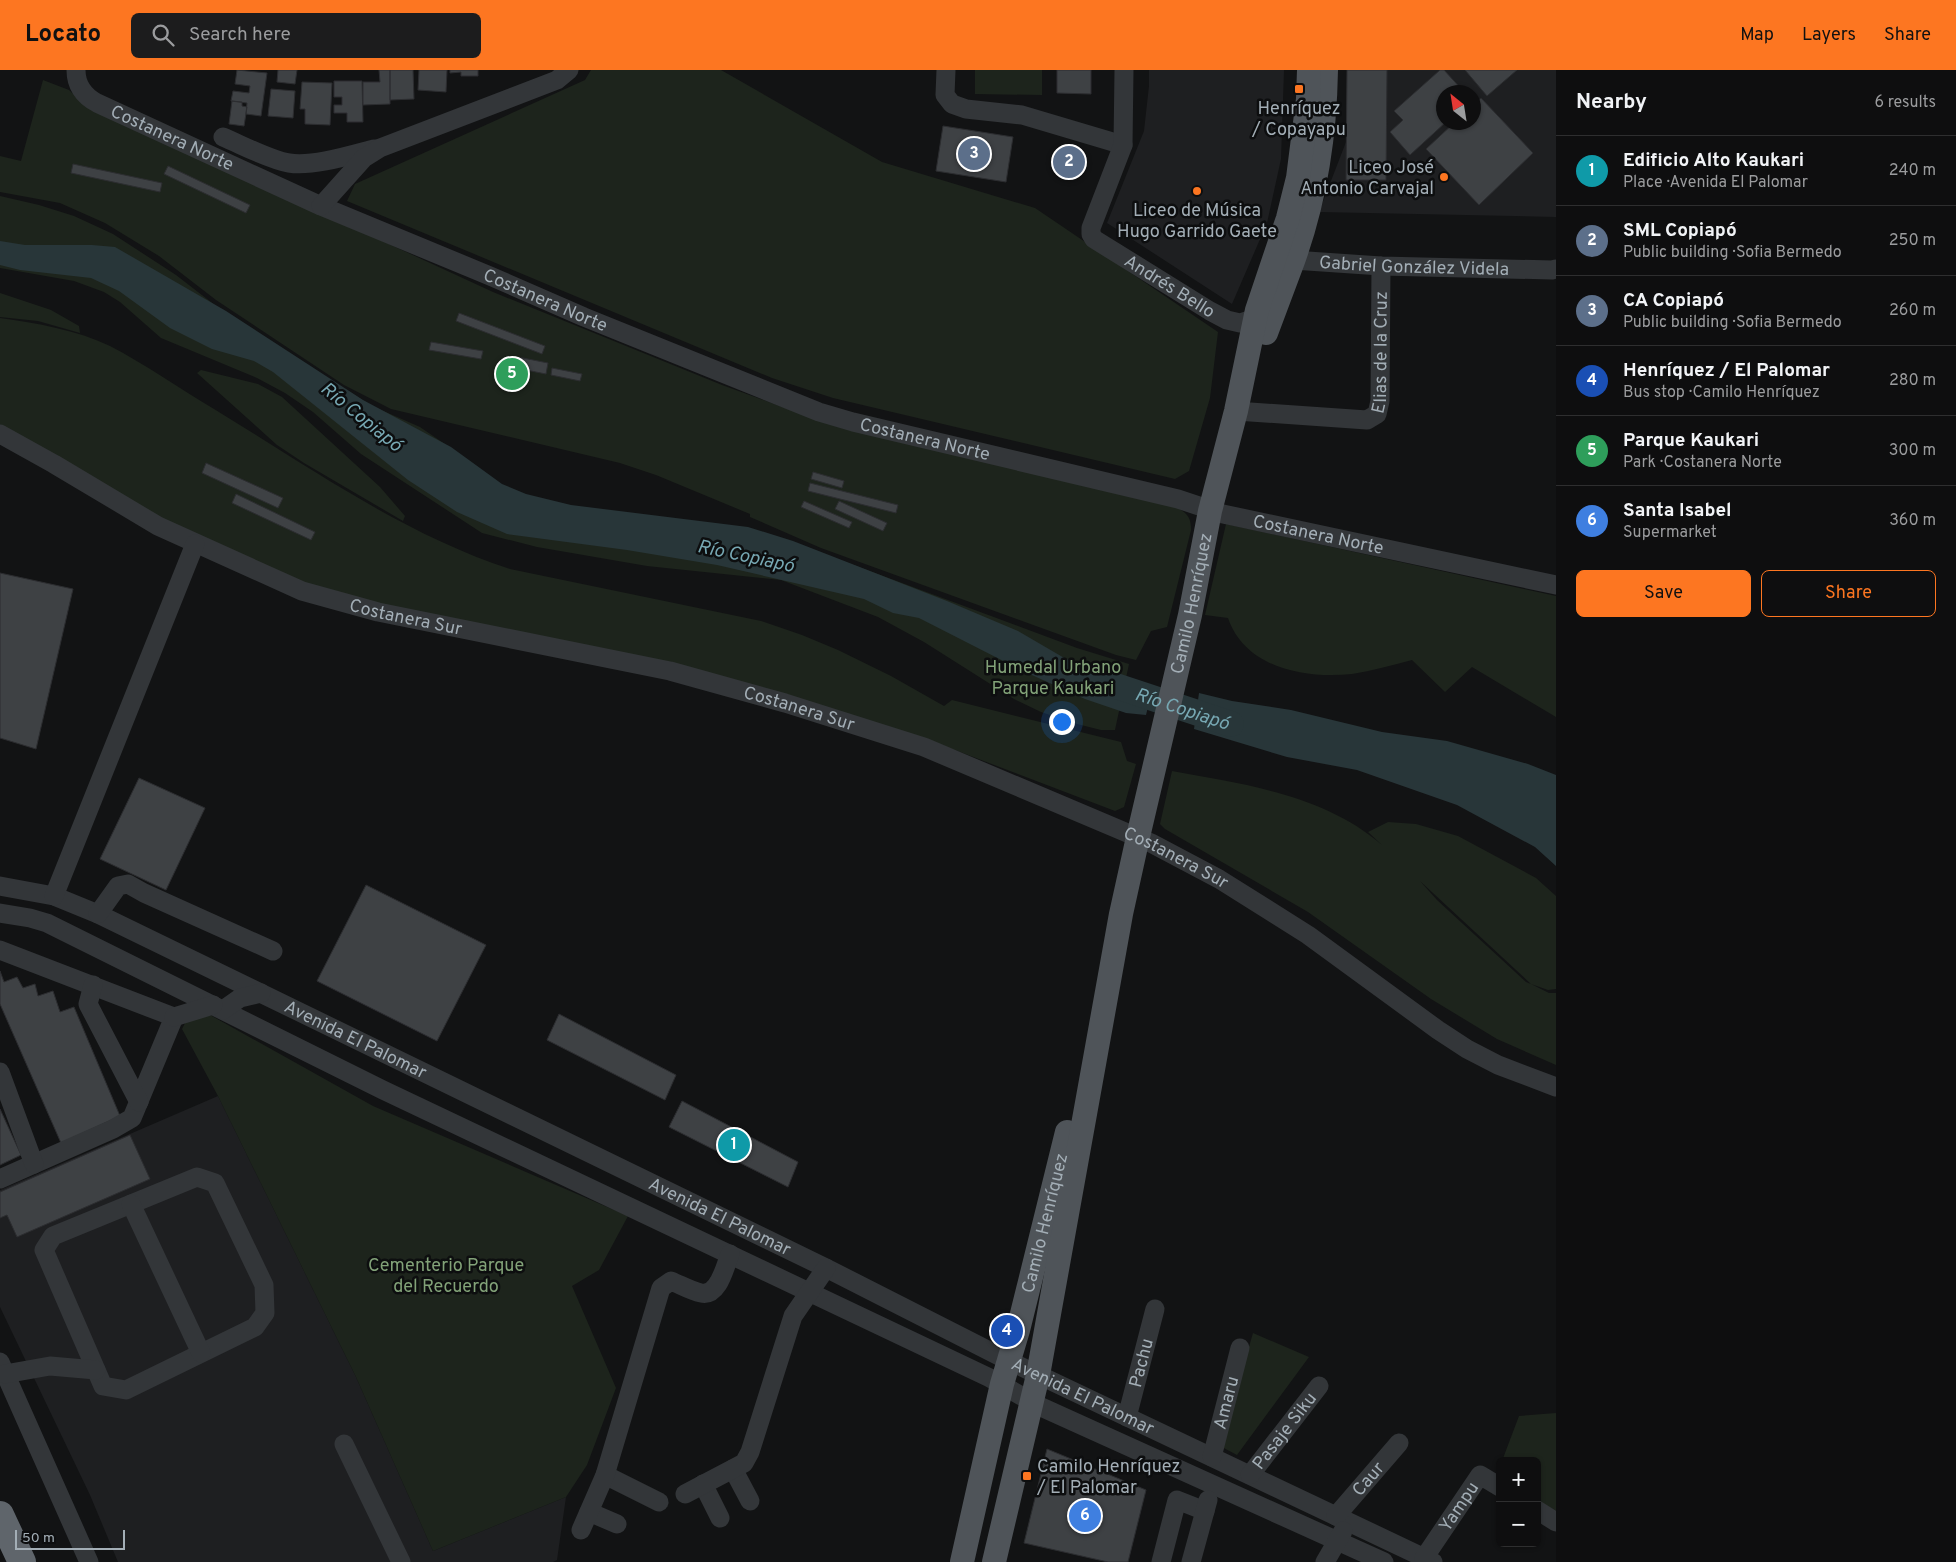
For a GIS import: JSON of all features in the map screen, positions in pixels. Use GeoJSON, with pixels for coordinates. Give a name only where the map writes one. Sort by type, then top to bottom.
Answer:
{"type":"FeatureCollection","features":[{"type":"Feature","properties":{"kind":"highway"},"geometry":{"type":"LineString","coordinates":[[0,1514],[15,1557]]}},
{"type":"Feature","properties":{"kind":"main road","name":"Camilo Henríquez"},"geometry":{"type":"LineString","coordinates":[[1286,252],[1288,218],[1298,178],[1308,107],[1309,70]]}},
{"type":"Feature","properties":{"kind":"main road","name":"Camilo Henríquez"},"geometry":{"type":"LineString","coordinates":[[962,1562],[1002,1384],[1121,914],[1190,615],[1210,511],[1264,315],[1286,252],[1312,194],[1319,159],[1326,98],[1326,70]]}},
{"type":"Feature","properties":{"kind":"main road","name":"Camilo Henríquez"},"geometry":{"type":"LineString","coordinates":[[997,1561],[1038,1375],[1121,914]]}},
{"type":"Feature","properties":{"kind":"street","name":"Costanera Norte"},"geometry":{"type":"LineString","coordinates":[[224,137],[283,162],[295,164],[323,160],[380,148],[557,80],[569,70]]}},
{"type":"Feature","properties":{"kind":"street"},"geometry":{"type":"LineString","coordinates":[[946,70],[944,95],[952,104],[966,109],[1022,116],[1123,145]]}},
{"type":"Feature","properties":{"kind":"street","name":"Andrés Bello"},"geometry":{"type":"LineString","coordinates":[[1124,70],[1123,145],[1091,228],[1091,234],[1094,239],[1210,312],[1227,320],[1240,322],[1264,315]]}},
{"type":"Feature","properties":{"kind":"street","name":"Costanera Norte"},"geometry":{"type":"LineString","coordinates":[[78,79],[88,97],[97,103],[321,206],[490,276],[584,318],[819,412],[853,422],[1178,499],[1210,511],[1556,585]]}},
{"type":"Feature","properties":{"kind":"street","name":"Costanera Norte"},"geometry":{"type":"LineString","coordinates":[[321,206],[364,158],[380,148]]}},
{"type":"Feature","properties":{"kind":"street"},"geometry":{"type":"LineString","coordinates":[[323,160],[336,166],[346,178]]}},
{"type":"Feature","properties":{"kind":"street","name":"Gabriel González Videla"},"geometry":{"type":"LineString","coordinates":[[1286,252],[1381,266],[1556,269]]}},
{"type":"Feature","properties":{"kind":"street","name":"Elias de la Cruz"},"geometry":{"type":"LineString","coordinates":[[1236,412],[1367,420],[1377,414],[1380,401],[1381,266]]}},
{"type":"Feature","properties":{"kind":"street","name":"Costanera Sur"},"geometry":{"type":"LineString","coordinates":[[0,434],[158,526],[302,591],[368,609],[670,671],[785,703],[924,747],[1138,837],[1219,879],[1274,912],[1467,1049],[1498,1065],[1556,1087]]}},
{"type":"Feature","properties":{"kind":"street"},"geometry":{"type":"LineString","coordinates":[[54,896],[195,544]]}},
{"type":"Feature","properties":{"kind":"street"},"geometry":{"type":"LineString","coordinates":[[98,914],[118,886],[128,884],[273,951]]}},
{"type":"Feature","properties":{"kind":"street","name":"Avenida El Palomar"},"geometry":{"type":"LineString","coordinates":[[0,886],[54,896],[98,914],[826,1268],[1009,1361],[1429,1560]]}},
{"type":"Feature","properties":{"kind":"street","name":"Avenida El Palomar"},"geometry":{"type":"LineString","coordinates":[[0,913],[47,923],[383,1090],[1002,1384],[1031,1401],[1384,1562]]}},
{"type":"Feature","properties":{"kind":"street"},"geometry":{"type":"LineString","coordinates":[[0,950],[174,1017],[218,1007],[240,998],[261,993]]}},
{"type":"Feature","properties":{"kind":"street"},"geometry":{"type":"LineString","coordinates":[[94,985],[88,1004],[139,1102]]}},
{"type":"Feature","properties":{"kind":"street"},"geometry":{"type":"LineString","coordinates":[[0,1179],[113,1129],[132,1118],[174,1017]]}},
{"type":"Feature","properties":{"kind":"street"},"geometry":{"type":"LineString","coordinates":[[0,1072],[34,1164]]}},
{"type":"Feature","properties":{"kind":"street"},"geometry":{"type":"LineString","coordinates":[[197,1177],[215,1184],[264,1285],[265,1313],[255,1327],[201,1353],[126,1390],[103,1386],[44,1250],[53,1236],[197,1177]]}},
{"type":"Feature","properties":{"kind":"street"},"geometry":{"type":"LineString","coordinates":[[131,1204],[201,1353]]}},
{"type":"Feature","properties":{"kind":"street"},"geometry":{"type":"LineString","coordinates":[[581,1530],[605,1475],[661,1288],[671,1281],[703,1294],[712,1291],[719,1282],[730,1254]]}},
{"type":"Feature","properties":{"kind":"street"},"geometry":{"type":"LineString","coordinates":[[685,1494],[744,1463],[750,1452],[793,1316],[826,1268]]}},
{"type":"Feature","properties":{"kind":"street","name":"Pachu"},"geometry":{"type":"LineString","coordinates":[[1128,1417],[1155,1309]]}},
{"type":"Feature","properties":{"kind":"street","name":"Amaru"},"geometry":{"type":"LineString","coordinates":[[1212,1458],[1240,1348]]}},
{"type":"Feature","properties":{"kind":"street"},"geometry":{"type":"LineString","coordinates":[[89,1562],[3,1368],[50,1366],[96,1370]]}},
{"type":"Feature","properties":{"kind":"street","name":"Pasaje Siku"},"geometry":{"type":"LineString","coordinates":[[1250,1475],[1319,1386]]}},
{"type":"Feature","properties":{"kind":"street","name":"Caur"},"geometry":{"type":"LineString","coordinates":[[1325,1562],[1336,1541],[1343,1519],[1399,1442]]}},
{"type":"Feature","properties":{"kind":"street"},"geometry":{"type":"LineString","coordinates":[[344,1444],[401,1562]]}},
{"type":"Feature","properties":{"kind":"street"},"geometry":{"type":"LineString","coordinates":[[733,1469],[750,1501]]}},
{"type":"Feature","properties":{"kind":"street","name":"Yampu"},"geometry":{"type":"LineString","coordinates":[[1429,1560],[1480,1474],[1496,1484]]}},
{"type":"Feature","properties":{"kind":"street"},"geometry":{"type":"LineString","coordinates":[[605,1475],[658,1502]]}},
{"type":"Feature","properties":{"kind":"street"},"geometry":{"type":"LineString","coordinates":[[703,1484],[720,1518]]}},
{"type":"Feature","properties":{"kind":"street"},"geometry":{"type":"LineString","coordinates":[[1191,1562],[1213,1485]]}},
{"type":"Feature","properties":{"kind":"street"},"geometry":{"type":"LineString","coordinates":[[1161,1562],[1177,1500],[1205,1511]]}},
{"type":"Feature","properties":{"kind":"street"},"geometry":{"type":"LineString","coordinates":[[589,1512],[617,1524]]}},
{"type":"Feature","properties":{"kind":"street"},"geometry":{"type":"LineString","coordinates":[[1541,1513],[1556,1522]]}},
{"type":"Feature","properties":{"kind":"shaded area","name":"Liceo de Música Hugo Garrido Gaete"},"geometry":{"type":"Polygon","coordinates":[[[1149,70],[1284,70],[1281,159],[1267,223],[1232,304],[1107,223],[1144,131],[1149,70]]]}},
{"type":"Feature","properties":{"kind":"shaded area","name":"Liceo José Antonio Carvajal"},"geometry":{"type":"Polygon","coordinates":[[[1347,70],[1556,70],[1556,217],[1319,212],[1346,142],[1347,70]]]}},
{"type":"Feature","properties":{"kind":"shaded area"},"geometry":{"type":"Polygon","coordinates":[[[218,1096],[356,1377],[433,1551],[566,1497],[557,1560],[553,1562],[118,1562],[90,1495],[0,1307],[0,1190],[218,1096]]]}},
{"type":"Feature","properties":{"kind":"green space"},"geometry":{"type":"Polygon","coordinates":[[[591,70],[721,70],[882,162],[1035,208],[1218,332],[1210,398],[1189,471],[1175,479],[833,398],[772,378],[347,201],[355,184],[585,80],[591,70]]]}},
{"type":"Feature","properties":{"kind":"green space"},"geometry":{"type":"Polygon","coordinates":[[[975,70],[1042,70],[1042,95],[975,94],[975,70]]]}},
{"type":"Feature","properties":{"kind":"green space"},"geometry":{"type":"Polygon","coordinates":[[[43,80],[69,90],[83,103],[493,292],[722,385],[785,408],[1178,508],[1188,517],[1191,530],[1167,627],[1151,631],[1136,660],[1116,655],[821,548],[750,517],[750,514],[656,475],[620,463],[391,409],[344,385],[216,300],[159,256],[105,223],[60,203],[0,192],[0,156],[21,161],[43,80]]]}},
{"type":"Feature","properties":{"kind":"green space","name":"Humedal Urbano Parque Kaukari"},"geometry":{"type":"Polygon","coordinates":[[[0,196],[74,216],[113,234],[176,275],[229,316],[372,406],[420,427],[455,451],[496,485],[574,511],[824,554],[1077,648],[1129,664],[1115,730],[1101,730],[1041,712],[1014,699],[924,642],[878,617],[781,580],[647,566],[537,547],[482,533],[361,454],[313,412],[285,393],[257,378],[161,338],[120,302],[104,292],[74,281],[0,268],[0,196]]]}},
{"type":"Feature","properties":{"kind":"green space"},"geometry":{"type":"Polygon","coordinates":[[[0,293],[51,310],[79,326],[80,333],[38,321],[0,317],[0,293]]]}},
{"type":"Feature","properties":{"kind":"green space"},"geometry":{"type":"Polygon","coordinates":[[[0,318],[70,331],[110,346],[358,498],[432,537],[470,554],[510,569],[761,621],[838,650],[891,676],[944,706],[952,700],[1121,742],[1127,761],[1136,764],[1124,807],[1115,811],[955,750],[304,587],[235,561],[0,425],[0,318]]]}},
{"type":"Feature","properties":{"kind":"green space"},"geometry":{"type":"Polygon","coordinates":[[[201,370],[258,384],[282,397],[380,487],[405,516],[403,521],[277,445],[197,373],[201,370]]]}},
{"type":"Feature","properties":{"kind":"green space"},"geometry":{"type":"Polygon","coordinates":[[[1226,524],[1556,596],[1556,717],[1472,667],[1445,692],[1412,660],[1360,673],[1334,675],[1297,672],[1279,667],[1262,659],[1248,649],[1236,635],[1228,618],[1205,615],[1226,524]]]}},
{"type":"Feature","properties":{"kind":"green space"},"geometry":{"type":"Polygon","coordinates":[[[1172,771],[1255,787],[1309,803],[1335,814],[1360,828],[1382,845],[1368,832],[1388,822],[1416,824],[1458,836],[1536,878],[1556,896],[1556,989],[1548,990],[1531,984],[1549,993],[1556,993],[1556,1065],[1497,1039],[1431,999],[1308,912],[1165,829],[1160,824],[1172,771]],[[1420,881],[1437,900],[1526,982],[1531,984],[1420,881]]]}},
{"type":"Feature","properties":{"kind":"green space","name":"Cementerio Parque del Recuerdo"},"geometry":{"type":"Polygon","coordinates":[[[194,1006],[373,1106],[628,1216],[599,1270],[572,1286],[616,1388],[587,1465],[566,1497],[433,1551],[356,1377],[218,1096],[182,1029],[194,1006]]]}},
{"type":"Feature","properties":{"kind":"green space"},"geometry":{"type":"Polygon","coordinates":[[[1253,1333],[1309,1357],[1237,1455],[1220,1446],[1253,1333]]]}},
{"type":"Feature","properties":{"kind":"green space"},"geometry":{"type":"Polygon","coordinates":[[[1556,1413],[1556,1511],[1541,1502],[1541,1457],[1504,1457],[1519,1416],[1556,1413]]]}},
{"type":"Feature","properties":{"kind":"water","name":"Humedal Urbano Parque Kaukari"},"geometry":{"type":"Polygon","coordinates":[[[0,241],[25,245],[115,247],[226,311],[363,400],[451,447],[502,484],[526,494],[571,505],[748,527],[793,541],[1018,631],[1066,659],[1153,687],[1146,715],[1126,713],[1085,699],[1023,671],[919,618],[893,613],[864,599],[717,565],[627,550],[507,534],[457,512],[408,480],[273,372],[254,361],[212,349],[170,328],[119,291],[91,278],[20,270],[0,265],[0,241]]]}},
{"type":"Feature","properties":{"kind":"water"},"geometry":{"type":"Polygon","coordinates":[[[1199,693],[1232,701],[1291,710],[1382,732],[1447,741],[1528,764],[1556,775],[1556,866],[1535,847],[1457,805],[1357,770],[1287,757],[1194,729],[1199,693]]]}},
{"type":"Feature","properties":{"kind":"building"},"geometry":{"type":"Polygon","coordinates":[[[237,70],[267,73],[261,116],[246,114],[247,103],[231,101],[233,91],[249,93],[250,86],[235,84],[237,70]]]}},
{"type":"Feature","properties":{"kind":"building"},"geometry":{"type":"Polygon","coordinates":[[[278,70],[297,70],[295,84],[277,82],[278,70]]]}},
{"type":"Feature","properties":{"kind":"building"},"geometry":{"type":"Polygon","coordinates":[[[379,70],[390,70],[390,104],[363,105],[363,82],[380,82],[379,70]]]}},
{"type":"Feature","properties":{"kind":"building"},"geometry":{"type":"Polygon","coordinates":[[[390,70],[413,70],[414,99],[390,100],[390,70]]]}},
{"type":"Feature","properties":{"kind":"building"},"geometry":{"type":"Polygon","coordinates":[[[419,70],[447,70],[446,92],[418,90],[419,70]]]}},
{"type":"Feature","properties":{"kind":"building"},"geometry":{"type":"Polygon","coordinates":[[[450,70],[478,70],[478,76],[461,76],[461,72],[450,73],[450,70]]]}},
{"type":"Feature","properties":{"kind":"building"},"geometry":{"type":"Polygon","coordinates":[[[1057,70],[1091,70],[1091,94],[1057,93],[1057,70]]]}},
{"type":"Feature","properties":{"kind":"building"},"geometry":{"type":"Polygon","coordinates":[[[1347,70],[1387,70],[1386,180],[1346,180],[1347,70]]]}},
{"type":"Feature","properties":{"kind":"building"},"geometry":{"type":"Polygon","coordinates":[[[1440,70],[1444,70],[1458,85],[1436,85],[1437,130],[1410,155],[1390,132],[1403,120],[1394,111],[1440,70]]]}},
{"type":"Feature","properties":{"kind":"building"},"geometry":{"type":"Polygon","coordinates":[[[1465,70],[1517,70],[1487,96],[1481,89],[1481,85],[1478,85],[1465,70]]]}},
{"type":"Feature","properties":{"kind":"building"},"geometry":{"type":"Polygon","coordinates":[[[334,81],[362,81],[363,122],[347,122],[347,113],[334,113],[334,105],[342,105],[342,97],[334,97],[334,81]]]}},
{"type":"Feature","properties":{"kind":"building"},"geometry":{"type":"Polygon","coordinates":[[[302,82],[332,83],[330,125],[305,124],[305,109],[300,109],[302,82]]]}},
{"type":"Feature","properties":{"kind":"building"},"geometry":{"type":"Polygon","coordinates":[[[271,89],[295,91],[293,118],[268,116],[271,89]]]}},
{"type":"Feature","properties":{"kind":"building"},"geometry":{"type":"Polygon","coordinates":[[[1481,98],[1533,153],[1479,205],[1426,149],[1446,130],[1481,130],[1481,98]]]}},
{"type":"Feature","properties":{"kind":"building"},"geometry":{"type":"Polygon","coordinates":[[[232,101],[242,102],[242,106],[247,107],[244,126],[229,124],[232,101]]]}},
{"type":"Feature","properties":{"kind":"building"},"geometry":{"type":"Polygon","coordinates":[[[943,126],[1013,137],[1006,182],[936,171],[943,126]]]}},
{"type":"Feature","properties":{"kind":"building"},"geometry":{"type":"Polygon","coordinates":[[[73,164],[162,183],[160,192],[71,173],[73,164]]]}},
{"type":"Feature","properties":{"kind":"building"},"geometry":{"type":"Polygon","coordinates":[[[168,166],[250,205],[246,213],[164,174],[168,166]]]}},
{"type":"Feature","properties":{"kind":"building"},"geometry":{"type":"Polygon","coordinates":[[[459,313],[545,346],[542,354],[456,321],[459,313]]]}},
{"type":"Feature","properties":{"kind":"building"},"geometry":{"type":"Polygon","coordinates":[[[431,342],[483,351],[481,359],[429,350],[431,342]]]}},
{"type":"Feature","properties":{"kind":"building"},"geometry":{"type":"Polygon","coordinates":[[[518,357],[548,363],[546,374],[516,368],[518,357]]]}},
{"type":"Feature","properties":{"kind":"building"},"geometry":{"type":"Polygon","coordinates":[[[552,368],[582,374],[580,381],[551,375],[552,368]]]}},
{"type":"Feature","properties":{"kind":"building"},"geometry":{"type":"Polygon","coordinates":[[[206,463],[283,498],[278,508],[202,473],[206,463]]]}},
{"type":"Feature","properties":{"kind":"building"},"geometry":{"type":"Polygon","coordinates":[[[813,472],[844,481],[842,488],[811,479],[813,472]]]}},
{"type":"Feature","properties":{"kind":"building"},"geometry":{"type":"Polygon","coordinates":[[[810,483],[898,505],[896,513],[808,491],[810,483]]]}},
{"type":"Feature","properties":{"kind":"building"},"geometry":{"type":"Polygon","coordinates":[[[236,494],[315,532],[311,540],[232,503],[236,494]]]}},
{"type":"Feature","properties":{"kind":"building"},"geometry":{"type":"Polygon","coordinates":[[[804,501],[852,522],[849,528],[801,507],[804,501]]]}},
{"type":"Feature","properties":{"kind":"building"},"geometry":{"type":"Polygon","coordinates":[[[839,501],[887,523],[883,531],[835,509],[839,501]]]}},
{"type":"Feature","properties":{"kind":"building"},"geometry":{"type":"Polygon","coordinates":[[[0,573],[73,589],[36,749],[0,738],[0,573]]]}},
{"type":"Feature","properties":{"kind":"building"},"geometry":{"type":"Polygon","coordinates":[[[139,778],[205,808],[166,890],[100,859],[139,778]]]}},
{"type":"Feature","properties":{"kind":"building"},"geometry":{"type":"Polygon","coordinates":[[[366,885],[486,945],[437,1041],[317,981],[366,885]]]}},
{"type":"Feature","properties":{"kind":"building"},"geometry":{"type":"Polygon","coordinates":[[[0,971],[4,982],[17,977],[23,988],[35,984],[38,996],[53,991],[60,1012],[74,1007],[120,1116],[61,1143],[0,1004],[0,971]]]}},
{"type":"Feature","properties":{"kind":"building"},"geometry":{"type":"Polygon","coordinates":[[[559,1014],[676,1075],[665,1100],[547,1040],[559,1014]]]}},
{"type":"Feature","properties":{"kind":"building"},"geometry":{"type":"Polygon","coordinates":[[[682,1101],[798,1162],[788,1187],[669,1127],[682,1101]]]}},
{"type":"Feature","properties":{"kind":"building"},"geometry":{"type":"Polygon","coordinates":[[[0,1109],[21,1155],[0,1165],[0,1109]]]}},
{"type":"Feature","properties":{"kind":"building"},"geometry":{"type":"Polygon","coordinates":[[[130,1135],[150,1179],[17,1237],[7,1215],[0,1218],[0,1192],[130,1135]]]}},
{"type":"Feature","properties":{"kind":"building"},"geometry":{"type":"Polygon","coordinates":[[[1047,1449],[1146,1490],[1128,1562],[1108,1562],[1024,1543],[1047,1449]]]}},
{"type":"Feature","properties":{"kind":"waterway","name":"Río Copiapó"},"geometry":{"type":"LineString","coordinates":[[1116,686],[1231,724]]}},
{"type":"Feature","properties":{"kind":"place","name":"Henríquez / Copayapu"},"geometry":{"type":"Point","coordinates":[1299,89]}},
{"type":"Feature","properties":{"kind":"place","name":"CA Copiapó"},"geometry":{"type":"Point","coordinates":[974,154]}},
{"type":"Feature","properties":{"kind":"place","name":"SML Copiapó"},"geometry":{"type":"Point","coordinates":[1069,162]}},
{"type":"Feature","properties":{"kind":"place","name":"Liceo José Antonio Carvajal"},"geometry":{"type":"Point","coordinates":[1444,177]}},
{"type":"Feature","properties":{"kind":"place","name":"Liceo de Música Hugo Garrido Gaete"},"geometry":{"type":"Point","coordinates":[1197,191]}},
{"type":"Feature","properties":{"kind":"place","name":"Parque Kaukari"},"geometry":{"type":"Point","coordinates":[512,374]}},
{"type":"Feature","properties":{"kind":"place","name":"Edificio Alto Kaukari"},"geometry":{"type":"Point","coordinates":[734,1145]}},
{"type":"Feature","properties":{"kind":"place","name":"Henríquez / El Palomar"},"geometry":{"type":"Point","coordinates":[1007,1331]}},
{"type":"Feature","properties":{"kind":"place","name":"Camilo Henríquez / El Palomar"},"geometry":{"type":"Point","coordinates":[1027,1476]}},
{"type":"Feature","properties":{"kind":"place","name":"Santa Isabel"},"geometry":{"type":"Point","coordinates":[1085,1516]}}]}
